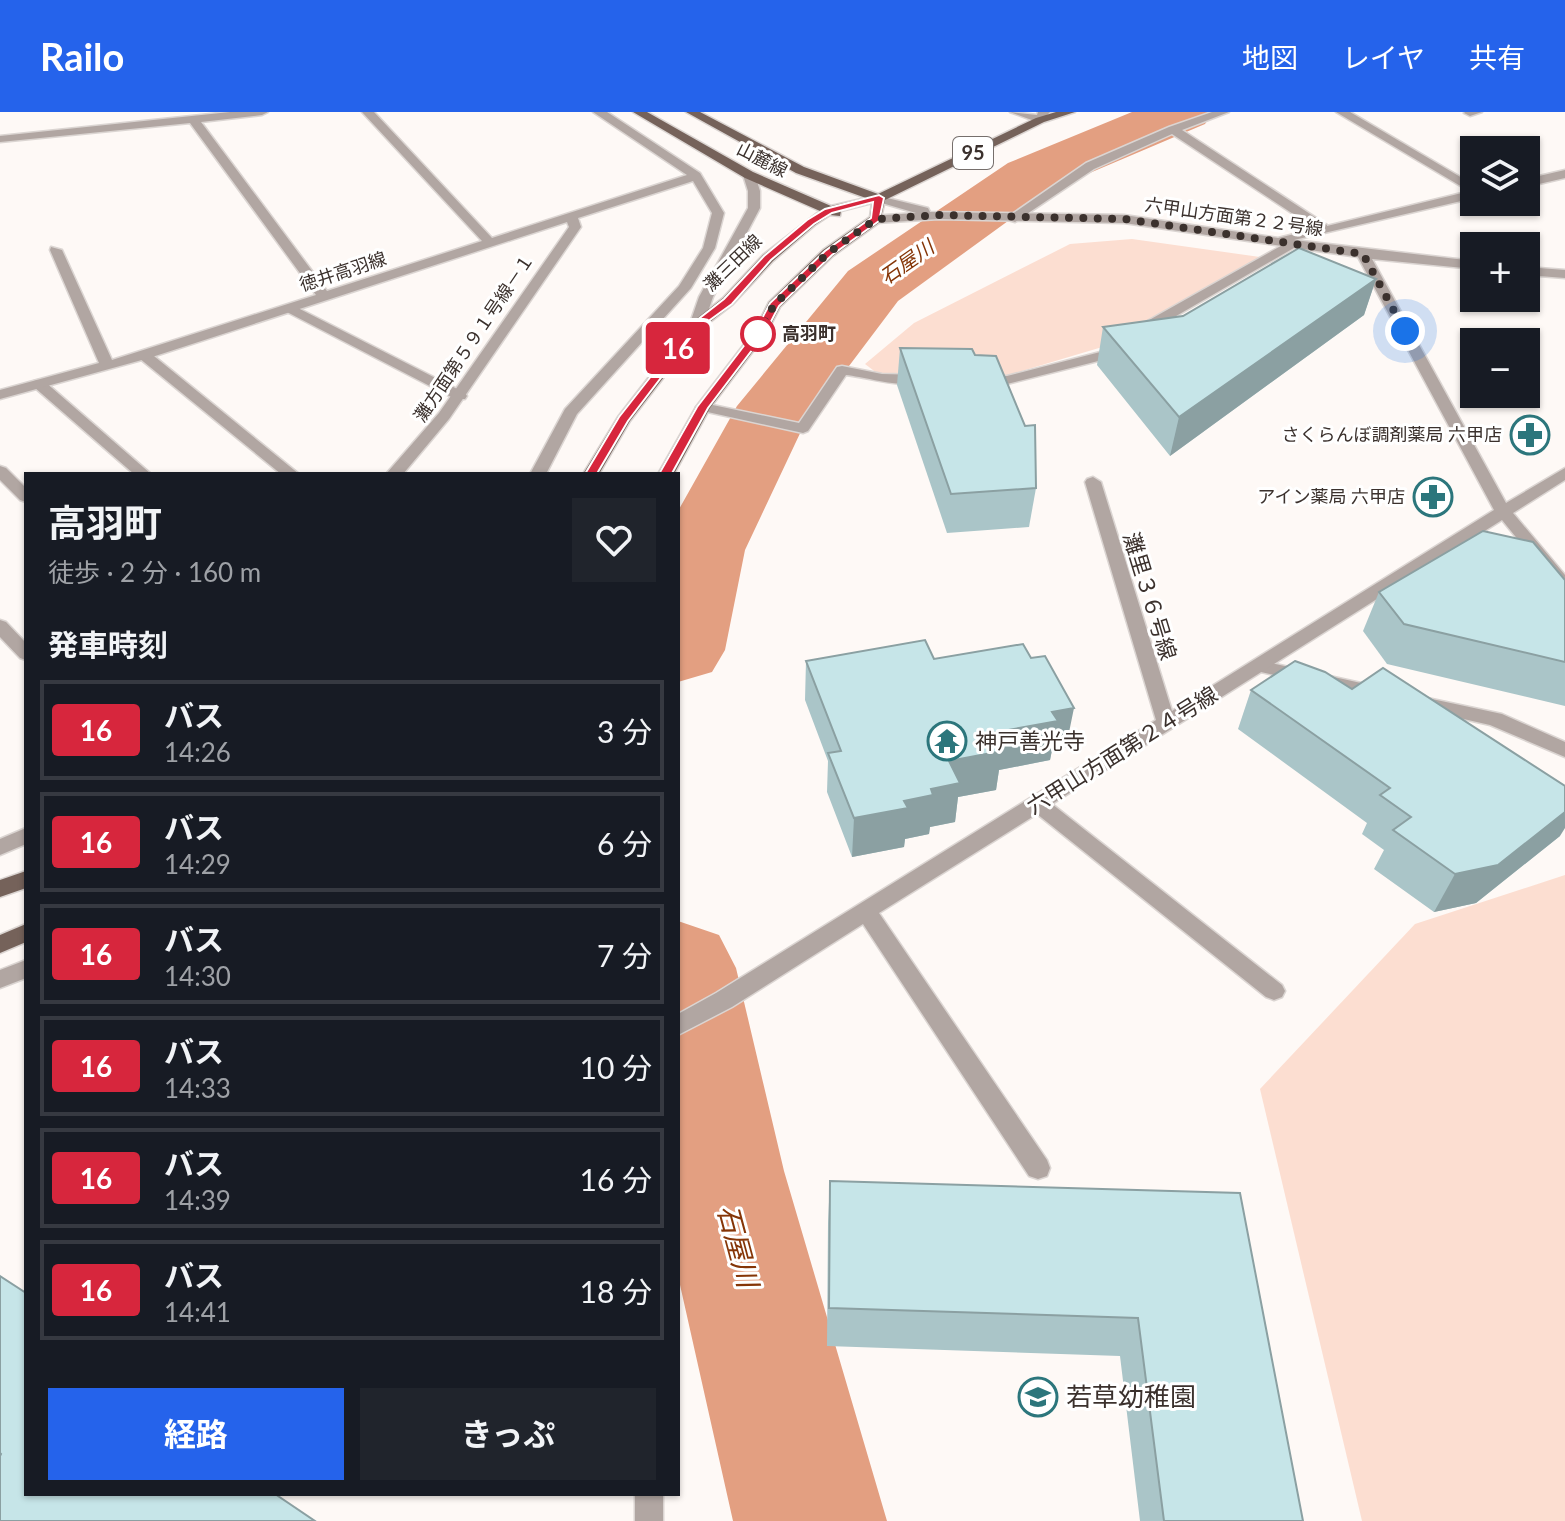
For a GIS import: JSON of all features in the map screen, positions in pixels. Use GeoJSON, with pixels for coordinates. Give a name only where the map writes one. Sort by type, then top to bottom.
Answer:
{"type":"FeatureCollection","features":[{"type":"Feature","properties":{"kind":"main road","name":"山麓線"},"geometry":{"type":"LineString","coordinates":[[639,112],[749,175],[828,211],[876,219]]}},
{"type":"Feature","properties":{"kind":"main road","name":"山麓線"},"geometry":{"type":"LineString","coordinates":[[692,112],[800,170],[879,198]]}},
{"type":"Feature","properties":{"kind":"main road","name":"灘三田線"},"geometry":{"type":"LineString","coordinates":[[592,472],[623,420],[696,326],[728,301],[768,258],[828,211],[879,198],[1042,116],[1069,112]]}},
{"type":"Feature","properties":{"kind":"main road"},"geometry":{"type":"LineString","coordinates":[[667,472],[761,331],[774,305],[828,253],[876,219],[879,198]]}},
{"type":"Feature","properties":{"kind":"main road"},"geometry":{"type":"LineString","coordinates":[[0,889],[24,880]]}},
{"type":"Feature","properties":{"kind":"main road"},"geometry":{"type":"LineString","coordinates":[[0,944],[24,934]]}},
{"type":"Feature","properties":{"kind":"street"},"geometry":{"type":"LineString","coordinates":[[0,139],[262,112]]}},
{"type":"Feature","properties":{"kind":"street"},"geometry":{"type":"LineString","coordinates":[[368,112],[491,244]]}},
{"type":"Feature","properties":{"kind":"street"},"geometry":{"type":"LineString","coordinates":[[539,472],[570,412],[684,288],[709,248],[718,213],[696,176],[599,112]]}},
{"type":"Feature","properties":{"kind":"street"},"geometry":{"type":"LineString","coordinates":[[1016,112],[1042,116]]}},
{"type":"Feature","properties":{"kind":"street"},"geometry":{"type":"LineString","coordinates":[[1011,219],[1090,166],[1173,129],[1223,112]]}},
{"type":"Feature","properties":{"kind":"street"},"geometry":{"type":"LineString","coordinates":[[1342,112],[1460,184]]}},
{"type":"Feature","properties":{"kind":"street"},"geometry":{"type":"LineString","coordinates":[[193,119],[323,295]]}},
{"type":"Feature","properties":{"kind":"street"},"geometry":{"type":"LineString","coordinates":[[1173,129],[1323,228]]}},
{"type":"Feature","properties":{"kind":"street"},"geometry":{"type":"LineString","coordinates":[[1540,180],[1565,174]]}},
{"type":"Feature","properties":{"kind":"street"},"geometry":{"type":"LineString","coordinates":[[696,326],[706,297],[754,208],[754,191],[749,175]]}},
{"type":"Feature","properties":{"kind":"street","name":"徳井高羽線"},"geometry":{"type":"LineString","coordinates":[[0,395],[144,355],[696,176]]}},
{"type":"Feature","properties":{"kind":"street"},"geometry":{"type":"LineString","coordinates":[[1272,242],[1460,195]]}},
{"type":"Feature","properties":{"kind":"street"},"geometry":{"type":"LineString","coordinates":[[879,198],[939,215]]}},
{"type":"Feature","properties":{"kind":"street"},"geometry":{"type":"LineString","coordinates":[[876,219],[939,215]]}},
{"type":"Feature","properties":{"kind":"street","name":"六甲山方面第２２号線"},"geometry":{"type":"LineString","coordinates":[[939,215],[1011,219],[1124,219],[1293,245],[1460,264]]}},
{"type":"Feature","properties":{"kind":"street","name":"灘方面第５９１号線－１"},"geometry":{"type":"LineString","coordinates":[[396,472],[423,445],[460,396],[539,273],[575,227],[572,218]]}},
{"type":"Feature","properties":{"kind":"street"},"geometry":{"type":"LineString","coordinates":[[959,379],[1007,380],[1113,353],[1140,331],[1293,245]]}},
{"type":"Feature","properties":{"kind":"street"},"geometry":{"type":"LineString","coordinates":[[56,250],[107,365]]}},
{"type":"Feature","properties":{"kind":"street"},"geometry":{"type":"LineString","coordinates":[[1363,254],[1502,510],[1565,586]]}},
{"type":"Feature","properties":{"kind":"street"},"geometry":{"type":"LineString","coordinates":[[1540,272],[1565,274]]}},
{"type":"Feature","properties":{"kind":"street"},"geometry":{"type":"LineString","coordinates":[[290,308],[460,396]]}},
{"type":"Feature","properties":{"kind":"street"},"geometry":{"type":"LineString","coordinates":[[144,355],[289,472]]}},
{"type":"Feature","properties":{"kind":"street"},"geometry":{"type":"LineString","coordinates":[[707,408],[803,428],[842,370],[880,378],[944,379]]}},
{"type":"Feature","properties":{"kind":"street"},"geometry":{"type":"LineString","coordinates":[[39,384],[141,472]]}},
{"type":"Feature","properties":{"kind":"street"},"geometry":{"type":"LineString","coordinates":[[0,471],[24,495]]}},
{"type":"Feature","properties":{"kind":"street","name":"六甲山方面第２４号線"},"geometry":{"type":"LineString","coordinates":[[680,1024],[724,1000],[1565,473]]}},
{"type":"Feature","properties":{"kind":"street","name":"灘里３６号線"},"geometry":{"type":"LineString","coordinates":[[1093,482],[1166,723]]}},
{"type":"Feature","properties":{"kind":"street"},"geometry":{"type":"LineString","coordinates":[[0,626],[24,652]]}},
{"type":"Feature","properties":{"kind":"street"},"geometry":{"type":"LineString","coordinates":[[1258,666],[1495,719],[1565,750]]}},
{"type":"Feature","properties":{"kind":"street"},"geometry":{"type":"LineString","coordinates":[[1037,803],[1274,991]]}},
{"type":"Feature","properties":{"kind":"street"},"geometry":{"type":"LineString","coordinates":[[0,847],[24,837]]}},
{"type":"Feature","properties":{"kind":"street"},"geometry":{"type":"LineString","coordinates":[[866,911],[1038,1168]]}},
{"type":"Feature","properties":{"kind":"street"},"geometry":{"type":"LineString","coordinates":[[0,979],[24,970]]}},
{"type":"Feature","properties":{"kind":"street"},"geometry":{"type":"LineString","coordinates":[[649,1496],[649,1521]]}},
{"type":"Feature","properties":{"kind":"shaded area"},"geometry":{"type":"Polygon","coordinates":[[[1132,239],[1260,257],[1109,345],[1002,377],[882,377],[865,364],[914,323],[1070,244],[1132,239]]]}},
{"type":"Feature","properties":{"kind":"shaded area"},"geometry":{"type":"Polygon","coordinates":[[[1565,875],[1565,1521],[1362,1521],[1260,1089],[1415,924],[1565,875]]]}},
{"type":"Feature","properties":{"kind":"building"},"geometry":{"type":"Polygon","coordinates":[[[1299,248],[1376,279],[1179,417],[1103,327],[1183,316],[1299,248]]]}},
{"type":"Feature","properties":{"kind":"building"},"geometry":{"type":"Polygon","coordinates":[[[900,348],[972,349],[975,355],[996,356],[1025,426],[1035,425],[1036,488],[951,494],[900,348]]]}},
{"type":"Feature","properties":{"kind":"building"},"geometry":{"type":"Polygon","coordinates":[[[1483,531],[1533,542],[1565,580],[1565,662],[1404,624],[1379,592],[1483,531]]]}},
{"type":"Feature","properties":{"kind":"building"},"geometry":{"type":"Polygon","coordinates":[[[925,640],[934,659],[1023,644],[1031,658],[1045,656],[1074,708],[1052,712],[1058,721],[992,733],[1002,751],[949,761],[960,783],[931,789],[933,795],[904,801],[908,808],[854,818],[828,753],[841,751],[806,661],[925,640]]]}},
{"type":"Feature","properties":{"kind":"building"},"geometry":{"type":"Polygon","coordinates":[[[1295,661],[1325,672],[1352,689],[1383,668],[1565,786],[1565,812],[1498,865],[1455,874],[1393,830],[1411,817],[1380,795],[1390,788],[1251,690],[1295,661]]]}},
{"type":"Feature","properties":{"kind":"building"},"geometry":{"type":"Polygon","coordinates":[[[830,1181],[1240,1193],[1303,1521],[1164,1521],[1138,1318],[829,1308],[830,1181]]]}},
{"type":"Feature","properties":{"kind":"building"},"geometry":{"type":"Polygon","coordinates":[[[0,1276],[24,1292],[24,1496],[278,1496],[315,1521],[0,1521],[0,1276]]]}},
{"type":"Feature","properties":{"kind":"waterway","name":"石屋川"},"geometry":{"type":"LineString","coordinates":[[680,641],[701,550],[765,423],[873,286],[1030,176],[1184,112]]}},
{"type":"Feature","properties":{"kind":"waterway","name":"石屋川"},"geometry":{"type":"LineString","coordinates":[[680,978],[719,1171],[810,1521]]}},
{"type":"Feature","properties":{"kind":"bus line","name":"16"},"geometry":{"type":"LineString","coordinates":[[592,472],[623,420],[696,326],[728,301],[768,258],[811,222],[828,211],[879,198],[876,219],[828,253],[774,305],[761,331],[703,407],[667,472]]}},
{"type":"Feature","properties":{"kind":"place","name":"高羽町"},"geometry":{"type":"Point","coordinates":[758,334]}},
{"type":"Feature","properties":{"kind":"place","name":"さくらんぼ調剤薬局 六甲店"},"geometry":{"type":"Point","coordinates":[1530,435]}},
{"type":"Feature","properties":{"kind":"place","name":"アイン薬局 六甲店"},"geometry":{"type":"Point","coordinates":[1433,497]}},
{"type":"Feature","properties":{"kind":"place","name":"神戸善光寺"},"geometry":{"type":"Point","coordinates":[947,741]}},
{"type":"Feature","properties":{"kind":"place","name":"若草幼稚園"},"geometry":{"type":"Point","coordinates":[1038,1397]}},
{"type":"Feature","properties":{"kind":"route"},"geometry":{"type":"LineString","coordinates":[[758,334],[774,305],[828,253],[876,219],[939,215],[1011,219],[1124,219],[1363,254],[1405,331]]}}]}
